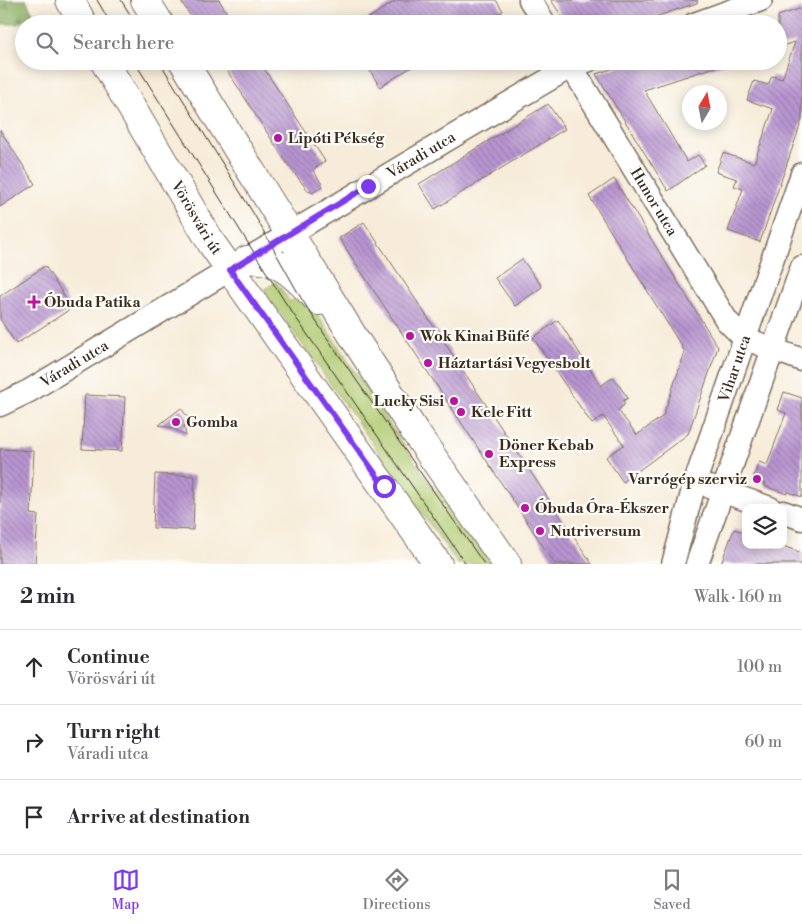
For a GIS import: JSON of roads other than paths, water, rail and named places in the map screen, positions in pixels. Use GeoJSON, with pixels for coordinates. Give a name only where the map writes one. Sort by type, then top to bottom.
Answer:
{"type":"FeatureCollection","features":[{"type":"Feature","properties":{"kind":"main road"},"geometry":{"type":"LineString","coordinates":[[70,0],[78,15]]}},
{"type":"Feature","properties":{"kind":"main road"},"geometry":{"type":"LineString","coordinates":[[145,0],[154,15]]}},
{"type":"Feature","properties":{"kind":"main road","name":"Vörösvári út"},"geometry":{"type":"LineString","coordinates":[[109,70],[208,237],[238,265],[265,317],[430,561]]}},
{"type":"Feature","properties":{"kind":"main road"},"geometry":{"type":"LineString","coordinates":[[189,70],[356,341],[415,432],[507,564]]}},
{"type":"Feature","properties":{"kind":"main road"},"geometry":{"type":"LineString","coordinates":[[238,265],[268,261],[285,268],[295,276],[356,341]]}},
{"type":"Feature","properties":{"kind":"street"},"geometry":{"type":"LineString","coordinates":[[530,0],[539,15]]}},
{"type":"Feature","properties":{"kind":"street"},"geometry":{"type":"LineString","coordinates":[[720,15],[762,0]]}},
{"type":"Feature","properties":{"kind":"street","name":"Váradi utca"},"geometry":{"type":"LineString","coordinates":[[0,405],[29,392],[389,173],[564,70]]}},
{"type":"Feature","properties":{"kind":"street","name":"Hunor utca"},"geometry":{"type":"LineString","coordinates":[[580,70],[726,321],[744,338]]}},
{"type":"Feature","properties":{"kind":"street","name":"Vihar utca"},"geometry":{"type":"LineString","coordinates":[[673,564],[695,482],[802,174]]}},
{"type":"Feature","properties":{"kind":"street","name":"Vihar utca"},"geometry":{"type":"LineString","coordinates":[[697,564],[802,267]]}},
{"type":"Feature","properties":{"kind":"street"},"geometry":{"type":"LineString","coordinates":[[744,338],[802,360]]}},
{"type":"Feature","properties":{"kind":"street"},"geometry":{"type":"LineString","coordinates":[[695,482],[759,504]]}},
{"type":"Feature","properties":{"kind":"street"},"geometry":{"type":"LineString","coordinates":[[787,513],[802,519]]}},
{"type":"Feature","properties":{"kind":"tram line"},"geometry":{"type":"LineString","coordinates":[[97,0],[106,15]]}},
{"type":"Feature","properties":{"kind":"tram line"},"geometry":{"type":"LineString","coordinates":[[121,0],[130,15]]}},
{"type":"Feature","properties":{"kind":"tram line"},"geometry":{"type":"LineString","coordinates":[[140,70],[285,302],[466,564]]}},
{"type":"Feature","properties":{"kind":"tram line"},"geometry":{"type":"LineString","coordinates":[[165,70],[255,216],[301,298],[484,564]]}},
{"type":"Feature","properties":{"kind":"place","name":"Lipóti Pékség"},"geometry":{"type":"Point","coordinates":[278,138]}},
{"type":"Feature","properties":{"kind":"place","name":"Óbuda Patika"},"geometry":{"type":"Point","coordinates":[34,302]}},
{"type":"Feature","properties":{"kind":"place","name":"Wok Kinai Büfé"},"geometry":{"type":"Point","coordinates":[410,336]}},
{"type":"Feature","properties":{"kind":"place","name":"Háztartási Vegyesbolt"},"geometry":{"type":"Point","coordinates":[428,363]}},
{"type":"Feature","properties":{"kind":"place","name":"Lucky Sisi"},"geometry":{"type":"Point","coordinates":[454,401]}},
{"type":"Feature","properties":{"kind":"place","name":"Kele Fitt"},"geometry":{"type":"Point","coordinates":[461,412]}},
{"type":"Feature","properties":{"kind":"place","name":"Gomba"},"geometry":{"type":"Point","coordinates":[176,422]}},
{"type":"Feature","properties":{"kind":"place","name":"Döner Kebab Express"},"geometry":{"type":"Point","coordinates":[489,454]}},
{"type":"Feature","properties":{"kind":"place","name":"Varrógép szerviz"},"geometry":{"type":"Point","coordinates":[757,479]}},
{"type":"Feature","properties":{"kind":"place","name":"Óbuda Óra-Ékszer"},"geometry":{"type":"Point","coordinates":[525,508]}},
{"type":"Feature","properties":{"kind":"place","name":"Nutriversum"},"geometry":{"type":"Point","coordinates":[540,531]}}]}
